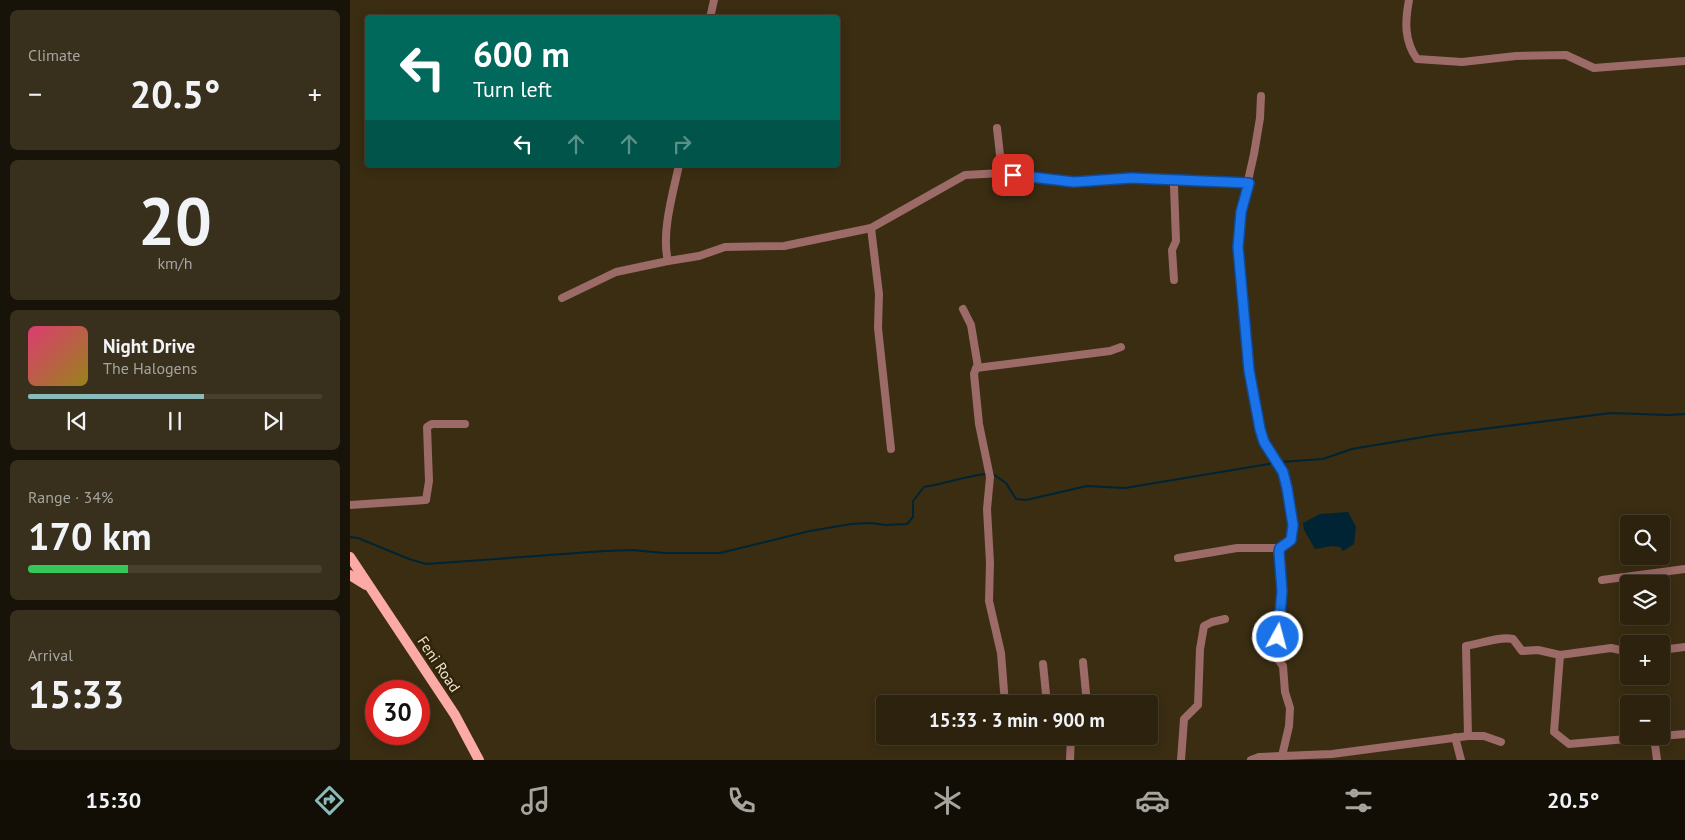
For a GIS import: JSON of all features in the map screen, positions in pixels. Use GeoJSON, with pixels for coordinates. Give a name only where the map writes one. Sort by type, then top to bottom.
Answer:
{"type":"FeatureCollection","features":[{"type":"Feature","properties":{"kind":"main road","name":"Feni Road"},"geometry":{"type":"LineString","coordinates":[[350,557],[455,715],[481,760]]}},
{"type":"Feature","properties":{"kind":"main road"},"geometry":{"type":"LineString","coordinates":[[350,575],[369,587]]}},
{"type":"Feature","properties":{"kind":"street"},"geometry":{"type":"LineString","coordinates":[[711,15],[714,0]]}},
{"type":"Feature","properties":{"kind":"street"},"geometry":{"type":"LineString","coordinates":[[1409,0],[1406,20],[1408,47],[1417,59],[1462,62],[1516,56],[1566,55],[1594,68],[1685,61]]}},
{"type":"Feature","properties":{"kind":"street"},"geometry":{"type":"LineString","coordinates":[[1178,558],[1238,548],[1280,548],[1291,540],[1293,525],[1283,472],[1264,442],[1260,429],[1249,370],[1240,278],[1238,247],[1241,212],[1249,183],[1260,118],[1261,96]]}},
{"type":"Feature","properties":{"kind":"street"},"geometry":{"type":"LineString","coordinates":[[997,128],[1002,173]]}},
{"type":"Feature","properties":{"kind":"street"},"geometry":{"type":"LineString","coordinates":[[668,260],[665,250],[667,231],[679,167]]}},
{"type":"Feature","properties":{"kind":"street"},"geometry":{"type":"LineString","coordinates":[[562,298],[616,272],[668,260],[699,256],[725,247],[784,246],[871,228],[965,174],[1002,173],[1074,182],[1131,178],[1249,183]]}},
{"type":"Feature","properties":{"kind":"street"},"geometry":{"type":"LineString","coordinates":[[1174,280],[1172,250],[1176,241],[1174,186],[1176,180]]}},
{"type":"Feature","properties":{"kind":"street"},"geometry":{"type":"LineString","coordinates":[[871,228],[879,294],[878,328],[891,449]]}},
{"type":"Feature","properties":{"kind":"street"},"geometry":{"type":"LineString","coordinates":[[963,309],[971,325],[978,367],[974,374],[975,390],[990,476],[986,509],[990,563],[989,602],[1001,653],[1004,695]]}},
{"type":"Feature","properties":{"kind":"street"},"geometry":{"type":"LineString","coordinates":[[978,367],[1110,351],[1121,347]]}},
{"type":"Feature","properties":{"kind":"street"},"geometry":{"type":"LineString","coordinates":[[350,505],[426,500],[429,480],[426,428],[432,424],[464,424]]}},
{"type":"Feature","properties":{"kind":"street"},"geometry":{"type":"LineString","coordinates":[[1280,548],[1282,591],[1276,657],[1283,666],[1285,692],[1290,708],[1289,726],[1282,756]]}},
{"type":"Feature","properties":{"kind":"street"},"geometry":{"type":"LineString","coordinates":[[1602,580],[1685,569]]}},
{"type":"Feature","properties":{"kind":"street"},"geometry":{"type":"LineString","coordinates":[[1182,760],[1184,719],[1198,705],[1200,649],[1204,626],[1212,622],[1225,620]]}},
{"type":"Feature","properties":{"kind":"street"},"geometry":{"type":"LineString","coordinates":[[1468,736],[1466,646],[1490,642],[1502,637],[1513,639],[1522,651],[1538,650],[1560,655],[1611,648],[1620,650]]}},
{"type":"Feature","properties":{"kind":"street"},"geometry":{"type":"LineString","coordinates":[[1670,649],[1685,647]]}},
{"type":"Feature","properties":{"kind":"street"},"geometry":{"type":"LineString","coordinates":[[1560,655],[1554,732],[1569,744],[1620,740]]}},
{"type":"Feature","properties":{"kind":"street"},"geometry":{"type":"LineString","coordinates":[[1083,662],[1086,695]]}},
{"type":"Feature","properties":{"kind":"street"},"geometry":{"type":"LineString","coordinates":[[1043,664],[1046,695]]}},
{"type":"Feature","properties":{"kind":"street"},"geometry":{"type":"LineString","coordinates":[[1670,735],[1685,734]]}},
{"type":"Feature","properties":{"kind":"street"},"geometry":{"type":"LineString","coordinates":[[1252,760],[1259,757],[1332,754],[1468,736],[1484,736],[1501,742]]}},
{"type":"Feature","properties":{"kind":"street"},"geometry":{"type":"LineString","coordinates":[[1455,737],[1461,760]]}},
{"type":"Feature","properties":{"kind":"street"},"geometry":{"type":"LineString","coordinates":[[1070,760],[1071,745]]}},
{"type":"Feature","properties":{"kind":"street"},"geometry":{"type":"LineString","coordinates":[[1655,745],[1657,760]]}},
{"type":"Feature","properties":{"kind":"water"},"geometry":{"type":"Polygon","coordinates":[[[1348,512],[1356,527],[1354,544],[1343,551],[1340,547],[1332,546],[1315,549],[1304,530],[1303,523],[1320,514],[1348,512]]]}},
{"type":"Feature","properties":{"kind":"waterway"},"geometry":{"type":"LineString","coordinates":[[1280,462],[1323,459],[1352,449],[1435,435],[1611,413],[1685,414]]}},
{"type":"Feature","properties":{"kind":"waterway"},"geometry":{"type":"LineString","coordinates":[[993,474],[1006,483],[1016,499],[1026,500],[1087,486],[1125,488],[1275,463]]}},
{"type":"Feature","properties":{"kind":"waterway"},"geometry":{"type":"LineString","coordinates":[[350,537],[358,538],[426,564],[605,551],[720,553],[810,531],[851,524],[907,524],[913,517],[913,501],[924,487],[986,474]]}},
{"type":"Feature","properties":{"kind":"route"},"geometry":{"type":"LineString","coordinates":[[1013,175],[1074,182],[1131,178],[1136,180],[1249,183],[1241,212],[1238,247],[1249,370],[1260,429],[1264,442],[1283,472],[1293,525],[1291,540],[1280,548],[1279,552],[1282,591],[1278,637]]}}]}
